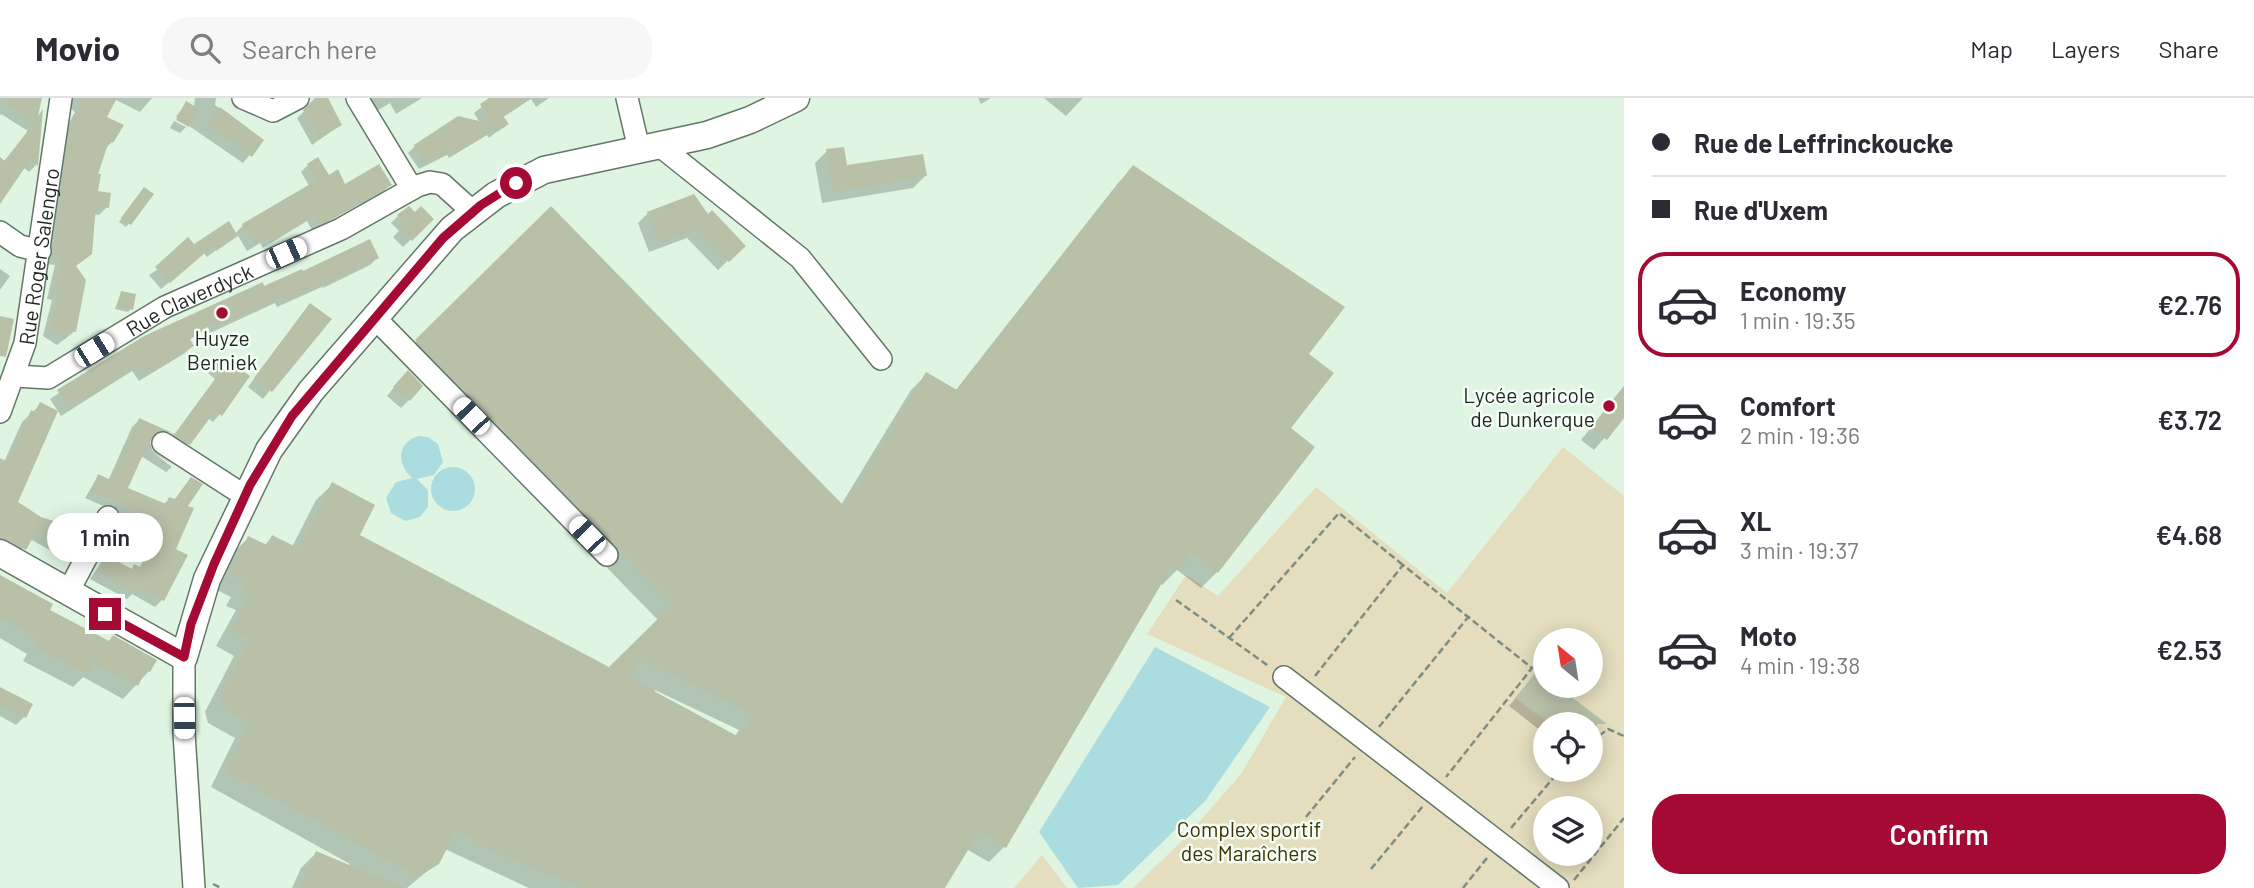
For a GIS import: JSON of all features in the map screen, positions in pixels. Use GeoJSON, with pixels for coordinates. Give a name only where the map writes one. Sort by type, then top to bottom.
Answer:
{"type":"FeatureCollection","features":[{"type":"Feature","properties":{"kind":"main road"},"geometry":{"type":"LineString","coordinates":[[0,553],[184,657],[207,579],[245,496],[292,416],[435,247],[472,212],[534,174],[729,128],[796,98]]}},
{"type":"Feature","properties":{"kind":"street","name":"Rue Roger Salengro"},"geometry":{"type":"LineString","coordinates":[[0,412],[16,376],[25,343],[61,98]]}},
{"type":"Feature","properties":{"kind":"street"},"geometry":{"type":"LineString","coordinates":[[243,98],[272,111],[298,98]]}},
{"type":"Feature","properties":{"kind":"street"},"geometry":{"type":"LineString","coordinates":[[357,98],[412,189]]}},
{"type":"Feature","properties":{"kind":"street"},"geometry":{"type":"LineString","coordinates":[[627,98],[649,147],[800,258],[881,359]]}},
{"type":"Feature","properties":{"kind":"street","name":"Rue Claverdyck"},"geometry":{"type":"LineString","coordinates":[[16,376],[48,378],[159,310],[349,225],[412,189],[430,182],[442,184],[472,212]]}},
{"type":"Feature","properties":{"kind":"street"},"geometry":{"type":"LineString","coordinates":[[0,232],[20,246],[40,251]]}},
{"type":"Feature","properties":{"kind":"street"},"geometry":{"type":"LineString","coordinates":[[374,317],[607,555]]}},
{"type":"Feature","properties":{"kind":"street"},"geometry":{"type":"LineString","coordinates":[[163,443],[245,496]]}},
{"type":"Feature","properties":{"kind":"street"},"geometry":{"type":"LineString","coordinates":[[68,592],[108,517]]}},
{"type":"Feature","properties":{"kind":"street"},"geometry":{"type":"LineString","coordinates":[[184,657],[184,733],[194,888]]}},
{"type":"Feature","properties":{"kind":"street"},"geometry":{"type":"LineString","coordinates":[[1284,677],[1558,888]]}},
{"type":"Feature","properties":{"kind":"path"},"geometry":{"type":"LineString","coordinates":[[1229,638],[1339,513],[1532,668],[1371,869]]}},
{"type":"Feature","properties":{"kind":"path"},"geometry":{"type":"LineString","coordinates":[[1302,691],[1403,565]]}},
{"type":"Feature","properties":{"kind":"path"},"geometry":{"type":"LineString","coordinates":[[1176,600],[1284,677]]}},
{"type":"Feature","properties":{"kind":"path"},"geometry":{"type":"LineString","coordinates":[[1306,817],[1469,616]]}},
{"type":"Feature","properties":{"kind":"path"},"geometry":{"type":"LineString","coordinates":[[1603,733],[1608,729],[1624,736]]}},
{"type":"Feature","properties":{"kind":"path"},"geometry":{"type":"LineString","coordinates":[[1567,888],[1624,818]]}},
{"type":"Feature","properties":{"kind":"green space","name":"Complex sportif des Maraîchers"},"geometry":{"type":"Polygon","coordinates":[[[1563,447],[1624,496],[1624,888],[1133,888],[1185,838],[1241,774],[1286,697],[1147,634],[1186,575],[1218,596],[1316,487],[1447,593],[1563,447]]]}},
{"type":"Feature","properties":{"kind":"green space"},"geometry":{"type":"Polygon","coordinates":[[[1042,855],[1067,888],[1014,888],[1042,855]]]}},
{"type":"Feature","properties":{"kind":"water"},"geometry":{"type":"Polygon","coordinates":[[[419,436],[428,437],[438,444],[443,462],[434,475],[417,479],[428,490],[428,507],[420,517],[405,521],[391,513],[386,498],[396,482],[412,478],[403,466],[401,454],[406,443],[419,436]]]}},
{"type":"Feature","properties":{"kind":"water"},"geometry":{"type":"Polygon","coordinates":[[[453,467],[468,474],[475,489],[468,504],[453,511],[438,504],[431,489],[438,474],[453,467]]]}},
{"type":"Feature","properties":{"kind":"water"},"geometry":{"type":"Polygon","coordinates":[[[1155,647],[1270,707],[1206,800],[1118,885],[1078,888],[1039,832],[1155,647]]]}},
{"type":"Feature","properties":{"kind":"building"},"geometry":{"type":"Polygon","coordinates":[[[0,98],[42,98],[38,116],[43,109],[38,166],[30,160],[0,204],[0,157],[6,162],[33,123],[0,98]]]}},
{"type":"Feature","properties":{"kind":"building"},"geometry":{"type":"Polygon","coordinates":[[[84,98],[117,98],[107,117],[124,125],[113,143],[109,141],[98,174],[101,174],[98,191],[111,193],[109,208],[96,206],[92,254],[76,266],[86,280],[76,332],[69,330],[66,339],[50,327],[59,292],[54,291],[62,258],[53,256],[70,125],[84,98]]]}},
{"type":"Feature","properties":{"kind":"building"},"geometry":{"type":"Polygon","coordinates":[[[315,98],[328,98],[342,125],[319,139],[303,110],[315,98]]]}},
{"type":"Feature","properties":{"kind":"building"},"geometry":{"type":"Polygon","coordinates":[[[489,98],[531,98],[503,116],[509,124],[497,132],[495,129],[457,152],[454,149],[426,163],[414,145],[458,116],[492,124],[480,104],[489,98]]]}},
{"type":"Feature","properties":{"kind":"building"},"geometry":{"type":"Polygon","coordinates":[[[186,101],[199,109],[189,127],[176,120],[186,101]]]}},
{"type":"Feature","properties":{"kind":"building"},"geometry":{"type":"Polygon","coordinates":[[[220,107],[264,140],[252,157],[207,125],[220,107]]]}},
{"type":"Feature","properties":{"kind":"building"},"geometry":{"type":"Polygon","coordinates":[[[844,147],[847,165],[923,154],[927,176],[833,192],[826,149],[844,147]]]}},
{"type":"Feature","properties":{"kind":"building"},"geometry":{"type":"Polygon","coordinates":[[[318,157],[329,175],[338,169],[345,184],[379,164],[392,185],[360,203],[349,193],[355,206],[336,217],[320,224],[315,215],[271,241],[268,237],[255,245],[242,224],[317,180],[307,164],[318,157]]]}},
{"type":"Feature","properties":{"kind":"building"},"geometry":{"type":"Polygon","coordinates":[[[1133,165],[1345,307],[1309,354],[1334,373],[1291,428],[1315,447],[1218,573],[1191,552],[1179,570],[1172,566],[1006,848],[979,832],[945,888],[581,888],[493,851],[456,831],[439,864],[418,877],[226,771],[250,722],[224,708],[220,695],[249,640],[231,630],[250,594],[241,590],[245,581],[229,573],[248,536],[267,545],[272,535],[298,548],[332,482],[375,505],[360,535],[609,667],[673,604],[415,340],[551,206],[845,507],[926,372],[957,390],[1133,165]],[[640,660],[630,678],[739,737],[753,714],[640,660]]]}},
{"type":"Feature","properties":{"kind":"building"},"geometry":{"type":"Polygon","coordinates":[[[144,187],[154,194],[131,225],[121,218],[144,187]]]}},
{"type":"Feature","properties":{"kind":"building"},"geometry":{"type":"Polygon","coordinates":[[[694,194],[708,214],[712,210],[746,246],[729,262],[698,229],[659,243],[647,212],[694,194]]]}},
{"type":"Feature","properties":{"kind":"building"},"geometry":{"type":"Polygon","coordinates":[[[409,206],[415,212],[421,206],[434,219],[412,241],[399,228],[405,223],[397,215],[409,206]]]}},
{"type":"Feature","properties":{"kind":"building"},"geometry":{"type":"Polygon","coordinates":[[[229,221],[238,236],[216,251],[213,246],[170,283],[155,267],[188,237],[194,244],[229,221]]]}},
{"type":"Feature","properties":{"kind":"building"},"geometry":{"type":"Polygon","coordinates":[[[370,239],[379,258],[324,285],[327,282],[284,301],[283,297],[217,327],[215,321],[190,339],[194,346],[147,375],[140,365],[69,409],[57,390],[144,336],[263,282],[264,286],[302,269],[303,271],[370,239]]]}},
{"type":"Feature","properties":{"kind":"building"},"geometry":{"type":"Polygon","coordinates":[[[121,291],[136,294],[133,310],[117,306],[121,291]]]}},
{"type":"Feature","properties":{"kind":"building"},"geometry":{"type":"Polygon","coordinates":[[[310,303],[332,319],[272,392],[254,378],[310,303]]]}},
{"type":"Feature","properties":{"kind":"building"},"geometry":{"type":"Polygon","coordinates":[[[0,316],[14,319],[6,357],[0,356],[0,316]]]}},
{"type":"Feature","properties":{"kind":"building"},"geometry":{"type":"Polygon","coordinates":[[[225,358],[250,376],[222,416],[215,411],[190,445],[170,432],[156,432],[150,442],[152,450],[175,466],[146,448],[128,488],[166,504],[169,497],[175,499],[191,477],[203,484],[188,506],[194,508],[176,549],[188,555],[164,601],[139,588],[136,593],[96,572],[105,555],[132,569],[134,564],[140,567],[143,561],[147,563],[164,522],[91,491],[98,474],[109,479],[112,477],[139,418],[175,434],[221,371],[213,365],[225,358]]]}},
{"type":"Feature","properties":{"kind":"building"},"geometry":{"type":"Polygon","coordinates":[[[408,370],[423,386],[410,401],[393,387],[408,370]]]}},
{"type":"Feature","properties":{"kind":"building"},"geometry":{"type":"Polygon","coordinates":[[[1624,386],[1624,418],[1607,440],[1591,428],[1624,386]]]}},
{"type":"Feature","properties":{"kind":"building"},"geometry":{"type":"Polygon","coordinates":[[[40,402],[58,411],[18,502],[41,517],[57,522],[62,514],[84,528],[73,548],[38,529],[26,550],[0,536],[0,458],[8,462],[31,410],[35,412],[40,402]]]}},
{"type":"Feature","properties":{"kind":"building"},"geometry":{"type":"Polygon","coordinates":[[[0,575],[53,604],[50,610],[109,641],[113,635],[157,660],[150,672],[146,670],[138,686],[94,663],[88,675],[35,647],[39,640],[0,617],[0,575]]]}},
{"type":"Feature","properties":{"kind":"building"},"geometry":{"type":"Polygon","coordinates":[[[1533,676],[1533,698],[1573,698],[1591,712],[1534,712],[1515,698],[1533,676]]]}},
{"type":"Feature","properties":{"kind":"building"},"geometry":{"type":"Polygon","coordinates":[[[0,687],[33,704],[26,718],[0,705],[0,687]]]}},
{"type":"Feature","properties":{"kind":"building"},"geometry":{"type":"Polygon","coordinates":[[[316,851],[404,888],[300,888],[316,851]]]}},
{"type":"Feature","properties":{"kind":"place","name":"Huyze Berniek"},"geometry":{"type":"Point","coordinates":[222,313]}},
{"type":"Feature","properties":{"kind":"place","name":"Lycée agricole de Dunkerque"},"geometry":{"type":"Point","coordinates":[1609,406]}},
{"type":"Feature","properties":{"kind":"route"},"geometry":{"type":"LineString","coordinates":[[105,614],[184,657],[191,624],[214,564],[250,485],[292,416],[443,238],[481,205],[516,183]]}}]}
